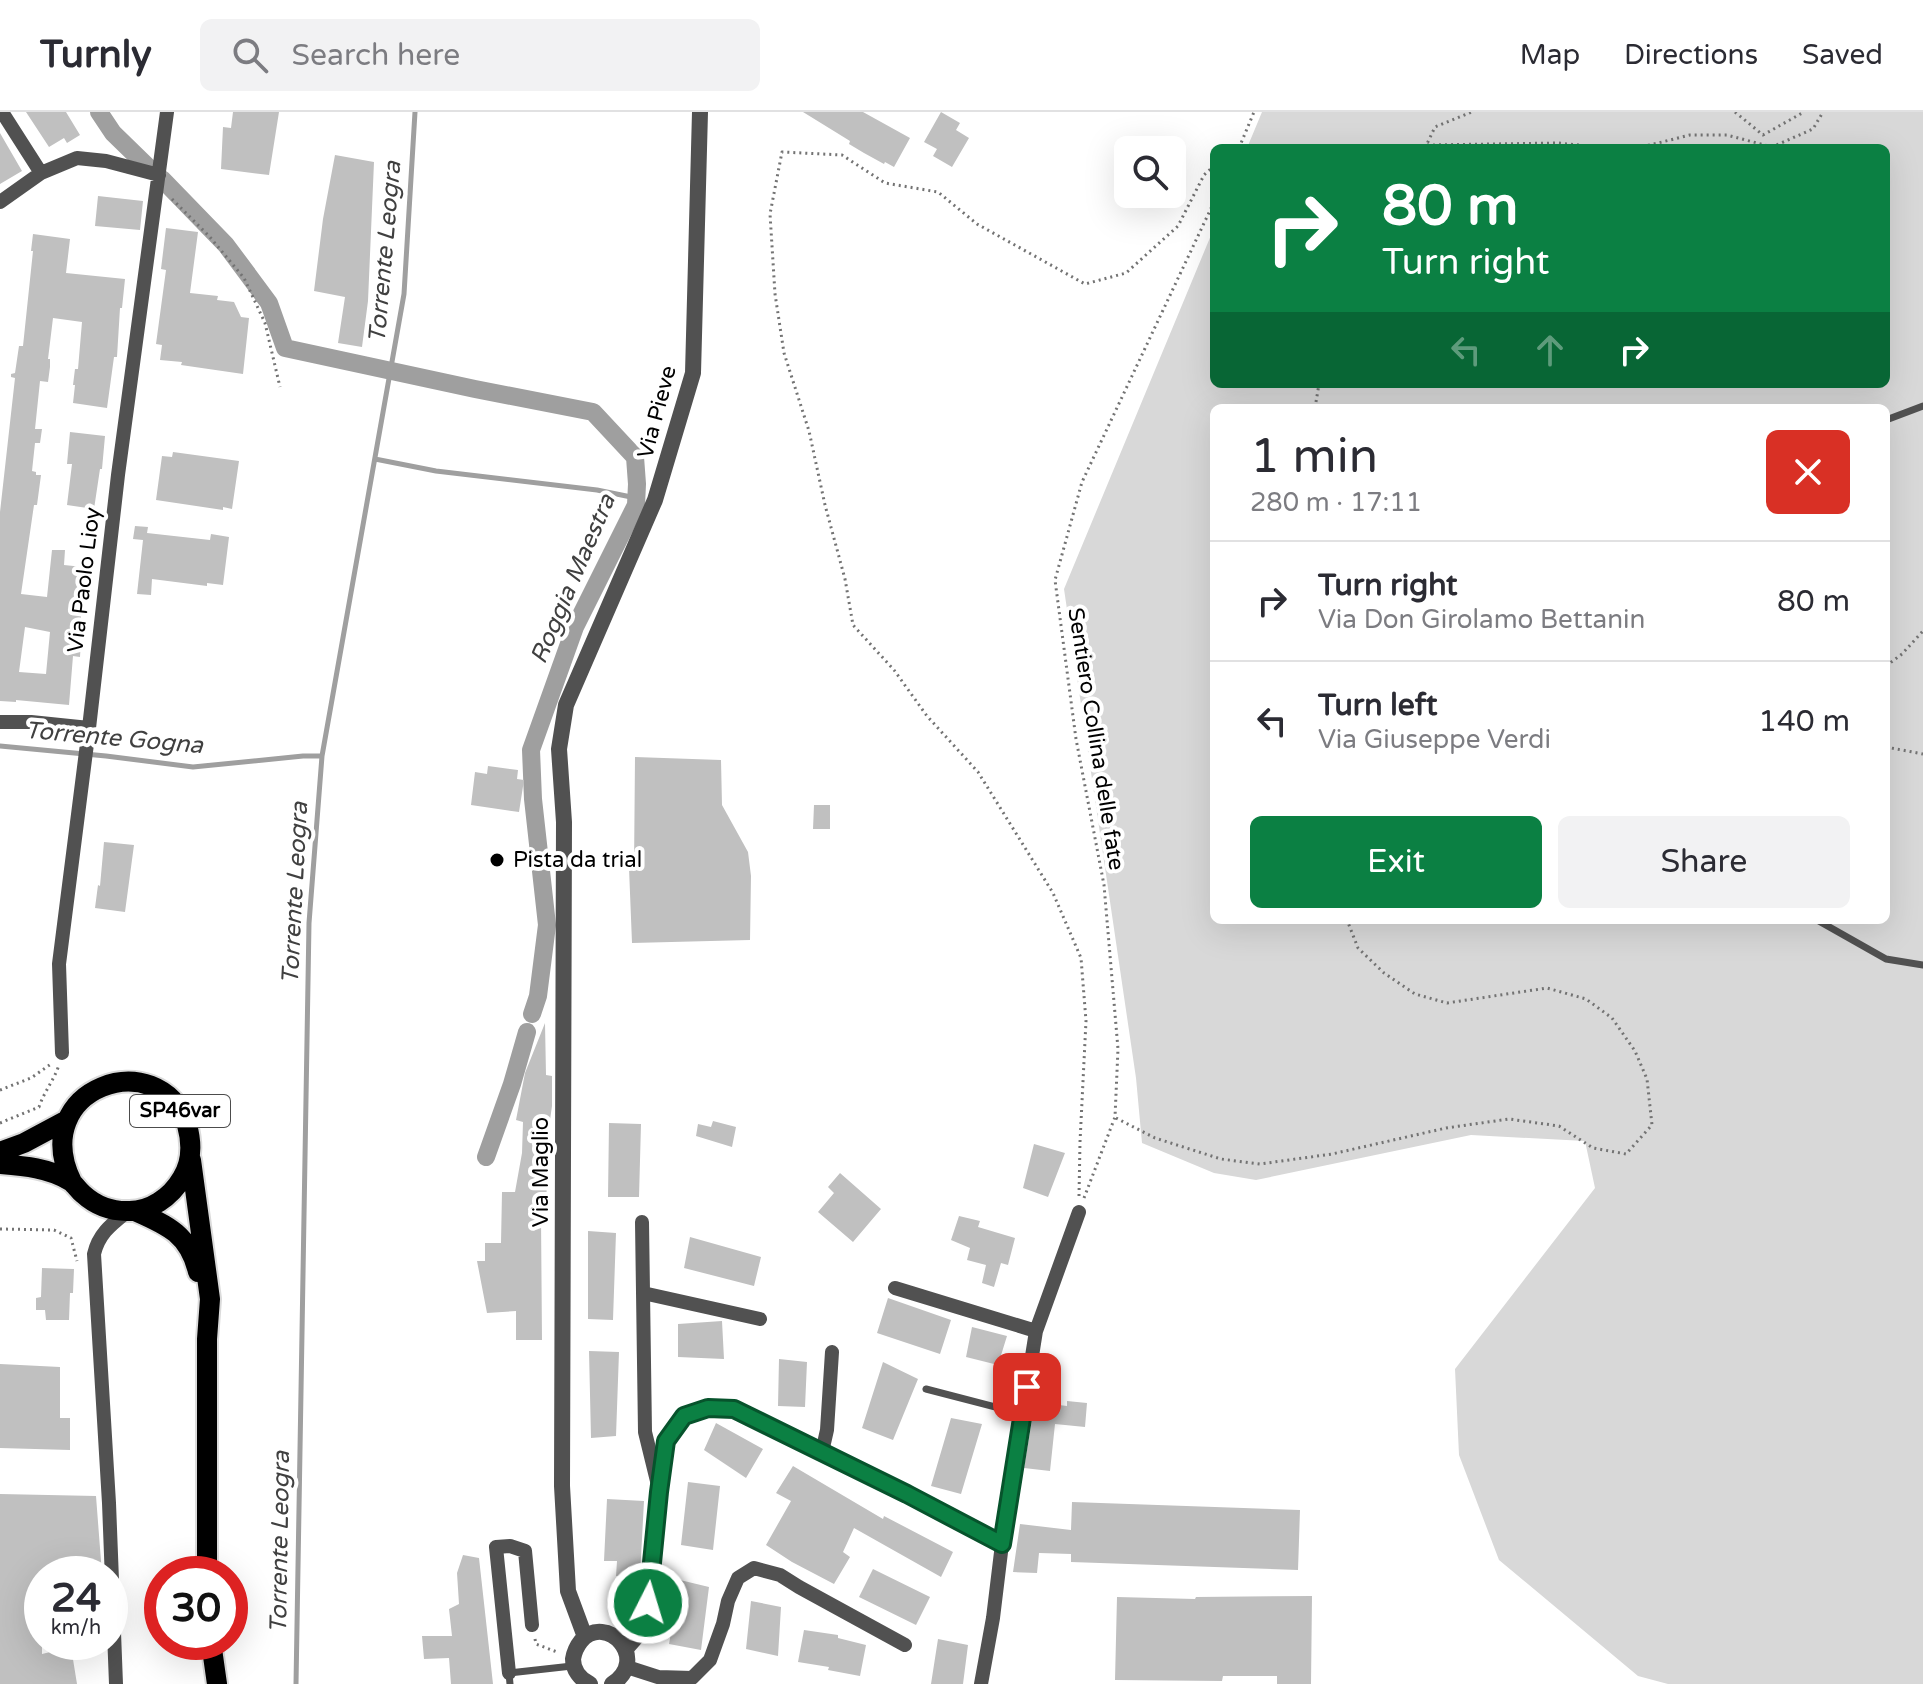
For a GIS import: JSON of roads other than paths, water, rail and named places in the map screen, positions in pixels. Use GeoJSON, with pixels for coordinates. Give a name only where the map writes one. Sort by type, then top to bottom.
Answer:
{"type":"FeatureCollection","features":[{"type":"Feature","properties":{"kind":"main road","name":"SP46var"},"geometry":{"type":"LineString","coordinates":[[0,1152],[67,1120],[78,1103],[94,1090],[113,1083],[134,1082],[154,1088],[171,1099],[184,1116],[190,1136],[190,1156],[210,1299],[207,1339],[207,1556]]}},
{"type":"Feature","properties":{"kind":"main road"},"geometry":{"type":"LineString","coordinates":[[67,1120],[62,1135],[62,1152],[72,1182]]}},
{"type":"Feature","properties":{"kind":"main road","name":"SP46var"},"geometry":{"type":"LineString","coordinates":[[0,1164],[30,1166],[52,1173],[72,1182],[96,1204],[112,1210],[132,1211],[155,1205],[171,1193],[184,1176],[190,1156]]}},
{"type":"Feature","properties":{"kind":"main road","name":"SP46var"},"geometry":{"type":"LineString","coordinates":[[132,1211],[164,1224],[184,1239],[194,1255],[207,1339]]}},
{"type":"Feature","properties":{"kind":"main road"},"geometry":{"type":"LineString","coordinates":[[214,1660],[217,1684]]}},
{"type":"Feature","properties":{"kind":"street"},"geometry":{"type":"LineString","coordinates":[[2,112],[41,173]]}},
{"type":"Feature","properties":{"kind":"street","name":"Via Paolo Lioy"},"geometry":{"type":"LineString","coordinates":[[62,1053],[59,964],[118,475],[167,112]]}},
{"type":"Feature","properties":{"kind":"street","name":"Via Pieve"},"geometry":{"type":"LineString","coordinates":[[566,705],[655,500],[693,373],[700,112]]}},
{"type":"Feature","properties":{"kind":"street"},"geometry":{"type":"LineString","coordinates":[[0,202],[41,173],[77,158],[106,161],[158,180]]}},
{"type":"Feature","properties":{"kind":"street","name":"Via Maglio"},"geometry":{"type":"LineString","coordinates":[[566,705],[559,749],[564,822],[562,1486],[568,1591],[585,1637]]}},
{"type":"Feature","properties":{"kind":"street"},"geometry":{"type":"LineString","coordinates":[[0,722],[31,722],[88,735]]}},
{"type":"Feature","properties":{"kind":"street"},"geometry":{"type":"LineString","coordinates":[[116,1684],[94,1254],[104,1231],[132,1211]]}},
{"type":"Feature","properties":{"kind":"street"},"geometry":{"type":"LineString","coordinates":[[981,1684],[1036,1331],[1079,1212]]}},
{"type":"Feature","properties":{"kind":"street"},"geometry":{"type":"LineString","coordinates":[[642,1222],[645,1432],[659,1492]]}},
{"type":"Feature","properties":{"kind":"street"},"geometry":{"type":"LineString","coordinates":[[895,1288],[1036,1331]]}},
{"type":"Feature","properties":{"kind":"street"},"geometry":{"type":"LineString","coordinates":[[643,1293],[760,1319]]}},
{"type":"Feature","properties":{"kind":"street"},"geometry":{"type":"LineString","coordinates":[[822,1452],[827,1430],[832,1352]]}},
{"type":"Feature","properties":{"kind":"street"},"geometry":{"type":"LineString","coordinates":[[620,1673],[641,1633],[648,1603],[666,1441],[684,1416],[708,1408],[734,1409],[1002,1544]]}},
{"type":"Feature","properties":{"kind":"street"},"geometry":{"type":"LineString","coordinates":[[510,1679],[496,1547],[510,1546],[525,1551],[532,1625]]}},
{"type":"Feature","properties":{"kind":"street"},"geometry":{"type":"LineString","coordinates":[[620,1673],[692,1678],[710,1660],[738,1578],[754,1568],[780,1575],[905,1645]]}},
{"type":"Feature","properties":{"kind":"street"},"geometry":{"type":"LineString","coordinates":[[590,1684],[568,1667],[575,1650],[585,1637],[592,1634],[616,1637],[620,1673]]}},
{"type":"Feature","properties":{"kind":"lane"},"geometry":{"type":"LineString","coordinates":[[1890,418],[1923,406]]}},
{"type":"Feature","properties":{"kind":"lane"},"geometry":{"type":"LineString","coordinates":[[1824,924],[1886,959],[1923,965]]}},
{"type":"Feature","properties":{"kind":"lane"},"geometry":{"type":"LineString","coordinates":[[926,1389],[1022,1414]]}},
{"type":"Feature","properties":{"kind":"lane"},"geometry":{"type":"LineString","coordinates":[[510,1679],[568,1667]]}},
{"type":"Feature","properties":{"kind":"waterway","name":"Roggia Maestra"},"geometry":{"type":"LineString","coordinates":[[99,112],[113,133],[151,170]]}},
{"type":"Feature","properties":{"kind":"waterway","name":"Torrente Leogra"},"geometry":{"type":"LineString","coordinates":[[296,1684],[309,923],[322,756],[404,294],[415,112]]}},
{"type":"Feature","properties":{"kind":"waterway","name":"Roggia Maestra"},"geometry":{"type":"LineString","coordinates":[[162,179],[226,245],[269,303],[285,348],[593,412],[635,457],[636,505],[575,627],[531,750],[533,799],[547,925],[538,996],[532,1014]]}},
{"type":"Feature","properties":{"kind":"waterway"},"geometry":{"type":"LineString","coordinates":[[375,459],[436,471],[597,490],[636,498]]}},
{"type":"Feature","properties":{"kind":"waterway","name":"Torrente Gogna"},"geometry":{"type":"LineString","coordinates":[[0,746],[193,767],[321,756]]}},
{"type":"Feature","properties":{"kind":"waterway","name":"Roggia Maestra"},"geometry":{"type":"LineString","coordinates":[[486,1157],[527,1032]]}},
{"type":"Feature","properties":{"kind":"place","name":"Pista da trial"},"geometry":{"type":"Point","coordinates":[497,860]}}]}
